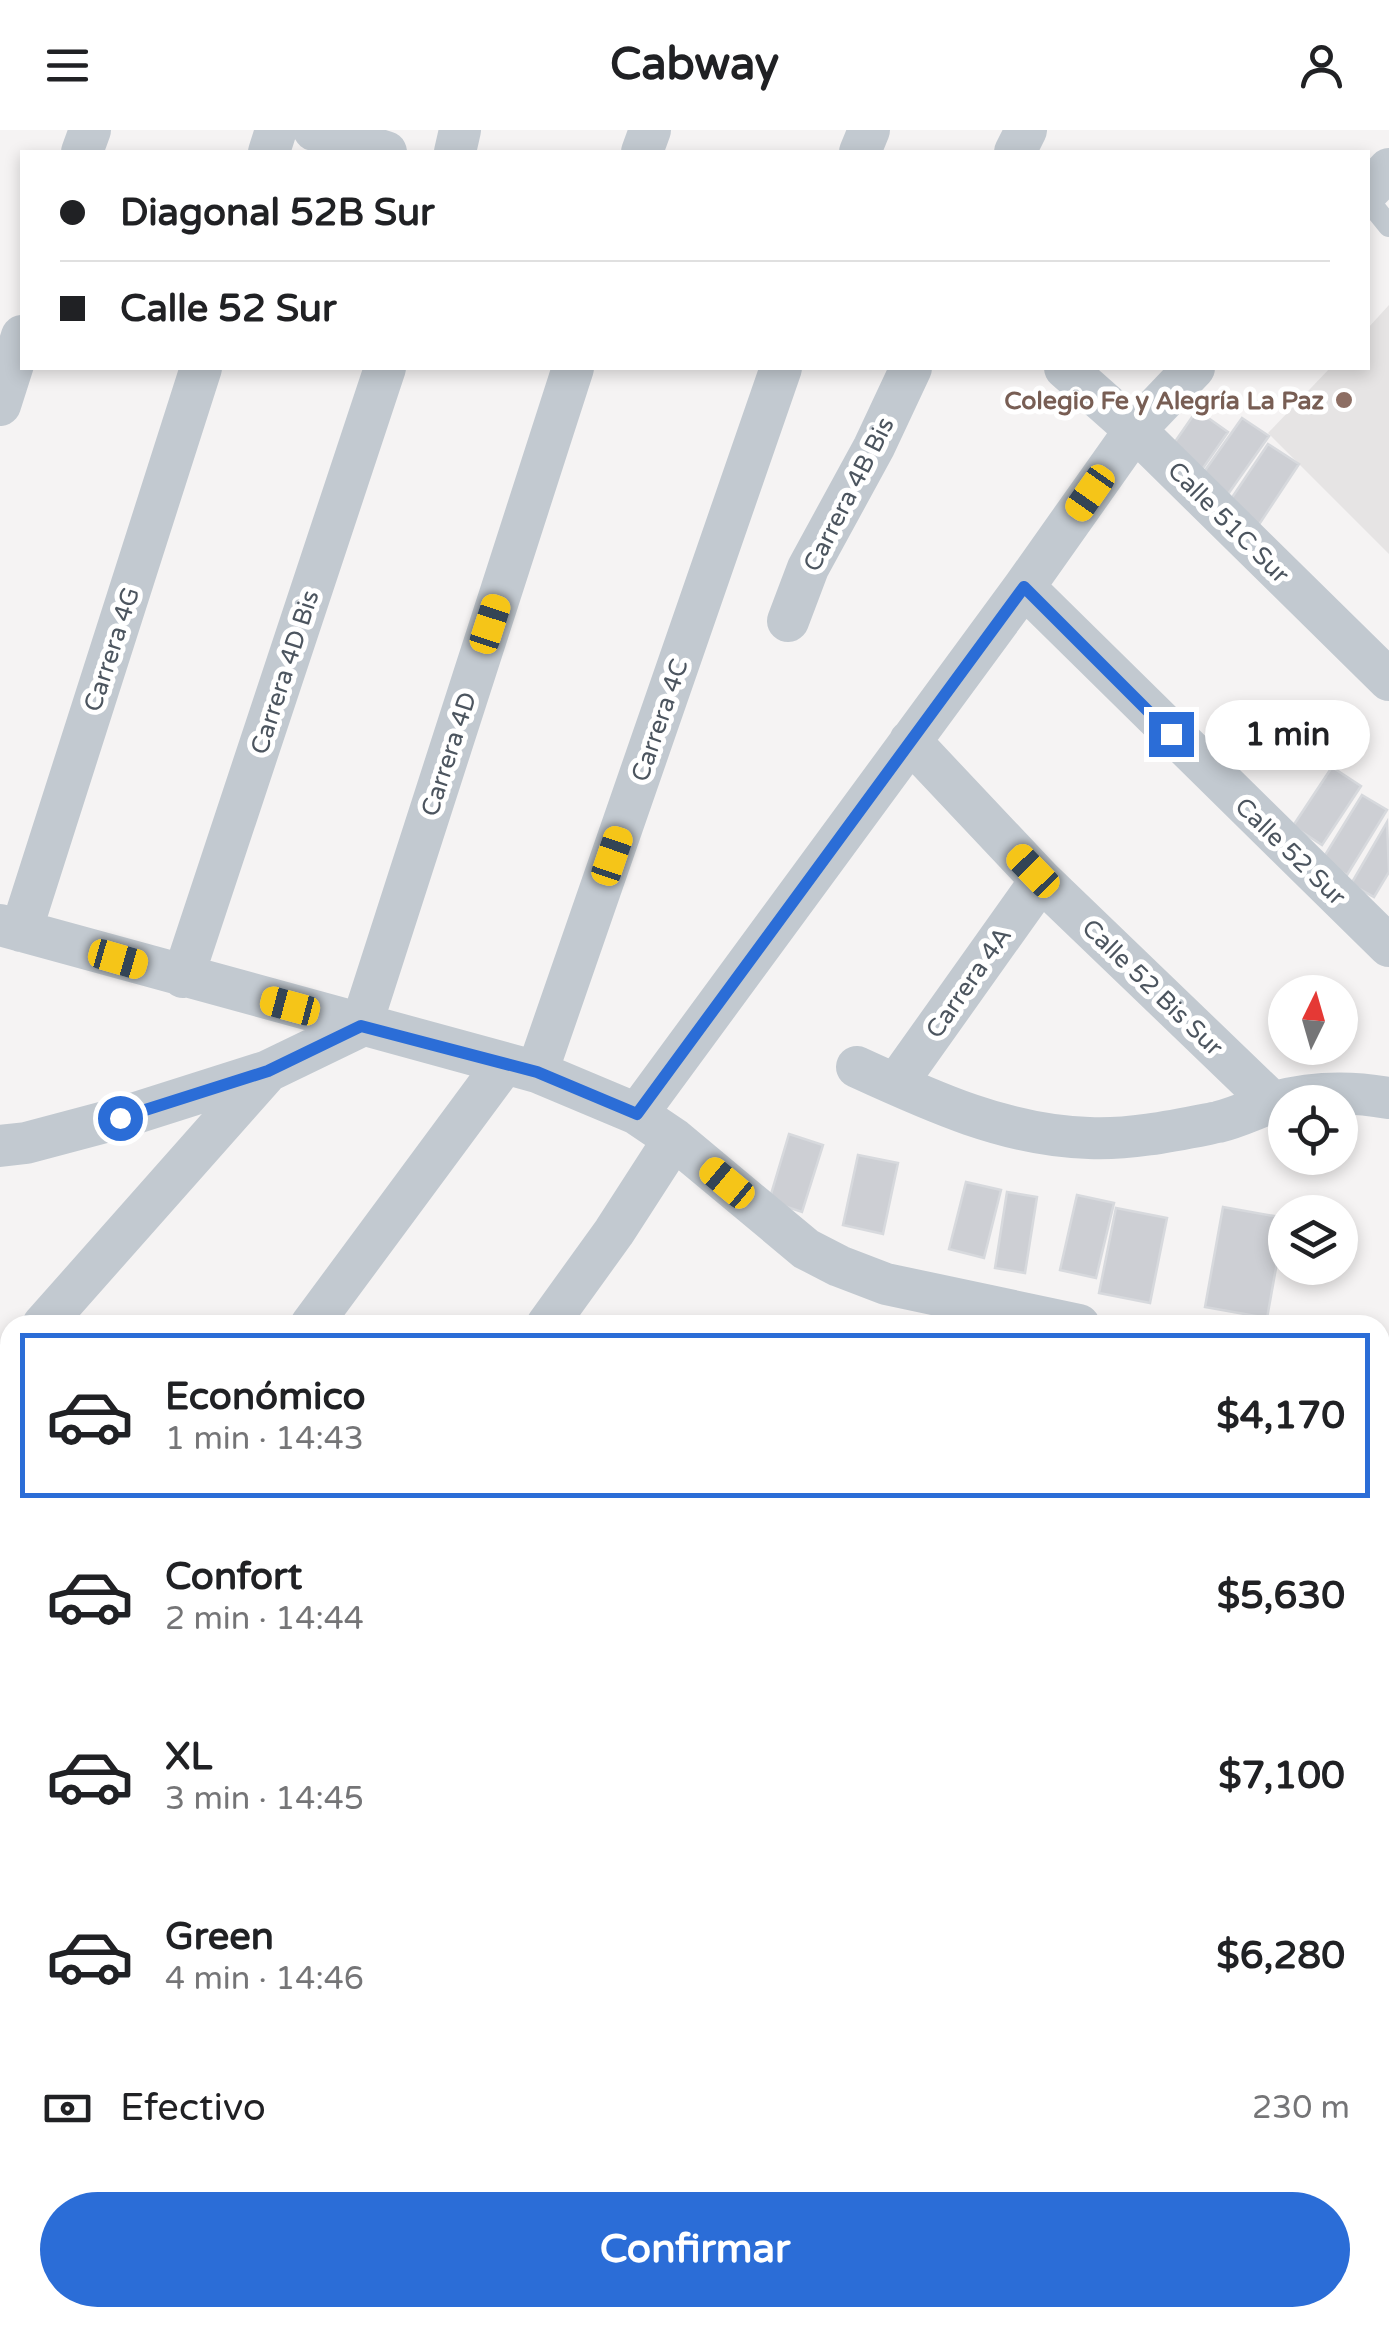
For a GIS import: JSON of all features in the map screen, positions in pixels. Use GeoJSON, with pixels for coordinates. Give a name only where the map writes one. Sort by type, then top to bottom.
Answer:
{"type":"FeatureCollection","features":[{"type":"Feature","properties":{"kind":"street"},"geometry":{"type":"LineString","coordinates":[[314,130],[379,150]]}},
{"type":"Feature","properties":{"kind":"street"},"geometry":{"type":"LineString","coordinates":[[1370,189],[1389,169]]}},
{"type":"Feature","properties":{"kind":"street"},"geometry":{"type":"LineString","coordinates":[[0,405],[20,342]]}},
{"type":"Feature","properties":{"kind":"street","name":"Carrera 4G"},"geometry":{"type":"LineString","coordinates":[[10,928],[200,370]]}},
{"type":"Feature","properties":{"kind":"street","name":"Carrera 4D Bis"},"geometry":{"type":"LineString","coordinates":[[182,977],[384,370]]}},
{"type":"Feature","properties":{"kind":"street","name":"Carrera 4D"},"geometry":{"type":"LineString","coordinates":[[361,1026],[572,370]]}},
{"type":"Feature","properties":{"kind":"street","name":"Carrera 4C"},"geometry":{"type":"LineString","coordinates":[[319,1315],[521,1068],[781,370]]}},
{"type":"Feature","properties":{"kind":"street","name":"Carrera 4B Bis"},"geometry":{"type":"LineString","coordinates":[[788,621],[808,568],[911,370]]}},
{"type":"Feature","properties":{"kind":"street","name":"Calle 51C Sur"},"geometry":{"type":"LineString","coordinates":[[1067,370],[1135,430],[1389,680]]}},
{"type":"Feature","properties":{"kind":"street"},"geometry":{"type":"LineString","coordinates":[[637,1114],[1135,430],[1192,370]]}},
{"type":"Feature","properties":{"kind":"street","name":"Calle 52 Sur"},"geometry":{"type":"LineString","coordinates":[[1024,587],[1389,946]]}},
{"type":"Feature","properties":{"kind":"street","name":"Calle 52 Bis Sur"},"geometry":{"type":"LineString","coordinates":[[910,741],[1041,880],[1268,1098]]}},
{"type":"Feature","properties":{"kind":"street","name":"Carrera 4A"},"geometry":{"type":"LineString","coordinates":[[896,1084],[1041,880]]}},
{"type":"Feature","properties":{"kind":"street"},"geometry":{"type":"LineString","coordinates":[[10,928],[521,1068],[637,1114],[674,1139],[806,1249],[838,1266],[994,1315]]}},
{"type":"Feature","properties":{"kind":"street"},"geometry":{"type":"LineString","coordinates":[[0,1146],[101,1123],[268,1071],[361,1026]]}},
{"type":"Feature","properties":{"kind":"street"},"geometry":{"type":"LineString","coordinates":[[857,1067],[961,1113],[1023,1129],[1090,1138],[1148,1134],[1222,1121],[1268,1105]]}},
{"type":"Feature","properties":{"kind":"street"},"geometry":{"type":"LineString","coordinates":[[52,1315],[268,1071]]}},
{"type":"Feature","properties":{"kind":"street"},"geometry":{"type":"LineString","coordinates":[[1358,1092],[1389,1098]]}},
{"type":"Feature","properties":{"kind":"street"},"geometry":{"type":"LineString","coordinates":[[554,1315],[674,1139]]}},
{"type":"Feature","properties":{"kind":"lane"},"geometry":{"type":"LineString","coordinates":[[1370,202],[1389,226]]}},
{"type":"Feature","properties":{"kind":"shaded area","name":"Colegio Fe y Alegría La Paz"},"geometry":{"type":"Polygon","coordinates":[[[1389,305],[1389,554],[1268,433],[1328,370],[1370,370],[1370,326],[1389,305]]]}},
{"type":"Feature","properties":{"kind":"building"},"geometry":{"type":"Polygon","coordinates":[[[1197,410],[1228,432],[1201,471],[1170,449],[1197,410]]]}},
{"type":"Feature","properties":{"kind":"building"},"geometry":{"type":"Polygon","coordinates":[[[1242,418],[1269,436],[1226,497],[1199,479],[1242,418]]]}},
{"type":"Feature","properties":{"kind":"building"},"geometry":{"type":"Polygon","coordinates":[[[1268,444],[1299,464],[1256,529],[1225,508],[1268,444]]]}},
{"type":"Feature","properties":{"kind":"building"},"geometry":{"type":"Polygon","coordinates":[[[1332,767],[1361,786],[1322,845],[1293,826],[1332,767]]]}},
{"type":"Feature","properties":{"kind":"building"},"geometry":{"type":"Polygon","coordinates":[[[1362,795],[1387,810],[1347,875],[1322,860],[1362,795]]]}},
{"type":"Feature","properties":{"kind":"building"},"geometry":{"type":"Polygon","coordinates":[[[1387,822],[1389,872],[1374,897],[1351,884],[1387,822]]]}},
{"type":"Feature","properties":{"kind":"building"},"geometry":{"type":"Polygon","coordinates":[[[789,1134],[823,1145],[802,1212],[769,1201],[789,1134]]]}},
{"type":"Feature","properties":{"kind":"building"},"geometry":{"type":"Polygon","coordinates":[[[858,1155],[898,1163],[883,1234],[843,1225],[858,1155]]]}},
{"type":"Feature","properties":{"kind":"building"},"geometry":{"type":"Polygon","coordinates":[[[966,1182],[1001,1190],[984,1258],[949,1249],[966,1182]]]}},
{"type":"Feature","properties":{"kind":"building"},"geometry":{"type":"Polygon","coordinates":[[[1007,1192],[1037,1197],[1025,1273],[995,1268],[1007,1192]]]}},
{"type":"Feature","properties":{"kind":"building"},"geometry":{"type":"Polygon","coordinates":[[[1077,1195],[1114,1203],[1096,1278],[1060,1270],[1077,1195]]]}},
{"type":"Feature","properties":{"kind":"building"},"geometry":{"type":"Polygon","coordinates":[[[1223,1207],[1268,1215],[1268,1285],[1273,1285],[1268,1315],[1205,1307],[1223,1207]]]}},
{"type":"Feature","properties":{"kind":"building"},"geometry":{"type":"Polygon","coordinates":[[[1116,1208],[1167,1218],[1150,1303],[1099,1293],[1116,1208]]]}},
{"type":"Feature","properties":{"kind":"place","name":"Colegio Fe y Alegría La Paz"},"geometry":{"type":"Point","coordinates":[1344,400]}},
{"type":"Feature","properties":{"kind":"route"},"geometry":{"type":"LineString","coordinates":[[120,1118],[268,1071],[361,1026],[537,1072],[637,1114],[1024,587],[1171,734]]}}]}
